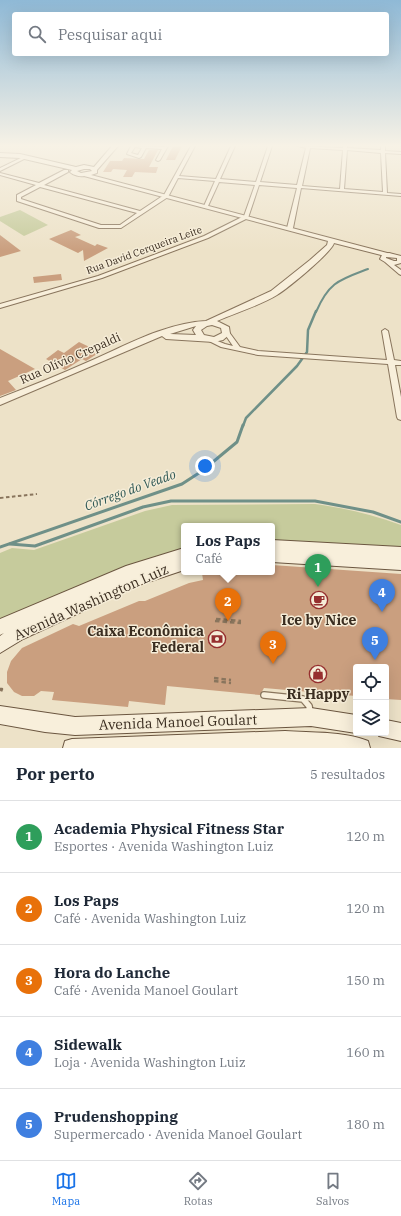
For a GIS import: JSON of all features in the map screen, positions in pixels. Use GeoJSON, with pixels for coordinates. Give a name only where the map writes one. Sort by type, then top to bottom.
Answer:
{"type":"FeatureCollection","features":[{"type":"Feature","properties":{"kind":"main road"},"geometry":{"type":"LineString","coordinates":[[275,551],[401,553]]}},
{"type":"Feature","properties":{"kind":"main road"},"geometry":{"type":"LineString","coordinates":[[296,552],[401,564]]}},
{"type":"Feature","properties":{"kind":"main road","name":"Avenida Washington Luiz"},"geometry":{"type":"LineString","coordinates":[[0,627],[131,571],[181,555]]}},
{"type":"Feature","properties":{"kind":"main road","name":"Avenida Washington Luiz"},"geometry":{"type":"LineString","coordinates":[[0,645],[17,634],[135,580],[181,565]]}},
{"type":"Feature","properties":{"kind":"main road","name":"Avenida Manoel Goulart"},"geometry":{"type":"LineString","coordinates":[[0,715],[45,723],[75,726],[311,717],[353,724]]}},
{"type":"Feature","properties":{"kind":"main road","name":"Avenida Manoel Goulart"},"geometry":{"type":"LineString","coordinates":[[72,748],[285,740],[338,744],[361,748]]}},
{"type":"Feature","properties":{"kind":"street"},"geometry":{"type":"LineString","coordinates":[[25,181],[141,214]]}},
{"type":"Feature","properties":{"kind":"street"},"geometry":{"type":"LineString","coordinates":[[48,181],[19,196],[22,201],[101,227],[121,226],[141,214],[166,196],[174,181]]}},
{"type":"Feature","properties":{"kind":"street"},"geometry":{"type":"LineString","coordinates":[[109,181],[290,228],[332,240],[387,259],[400,261]]}},
{"type":"Feature","properties":{"kind":"street"},"geometry":{"type":"LineString","coordinates":[[206,206],[217,181]]}},
{"type":"Feature","properties":{"kind":"street"},"geometry":{"type":"LineString","coordinates":[[226,181],[401,195]]}},
{"type":"Feature","properties":{"kind":"street"},"geometry":{"type":"LineString","coordinates":[[246,217],[259,181]]}},
{"type":"Feature","properties":{"kind":"street"},"geometry":{"type":"LineString","coordinates":[[290,228],[300,181]]}},
{"type":"Feature","properties":{"kind":"street"},"geometry":{"type":"LineString","coordinates":[[342,190],[343,181]]}},
{"type":"Feature","properties":{"kind":"street"},"geometry":{"type":"LineString","coordinates":[[385,181],[385,194]]}},
{"type":"Feature","properties":{"kind":"street","name":"Rua David Cerqueira Leite"},"geometry":{"type":"LineString","coordinates":[[0,306],[100,277],[200,240],[246,217]]}},
{"type":"Feature","properties":{"kind":"street","name":"Rua Olívio Crepaldi"},"geometry":{"type":"LineString","coordinates":[[0,402],[84,367],[136,342],[206,323],[274,293],[314,262],[330,246],[332,240]]}},
{"type":"Feature","properties":{"kind":"street"},"geometry":{"type":"LineString","coordinates":[[387,259],[401,272]]}},
{"type":"Feature","properties":{"kind":"street"},"geometry":{"type":"LineString","coordinates":[[206,339],[221,338],[226,331],[227,320],[236,310]]}},
{"type":"Feature","properties":{"kind":"street"},"geometry":{"type":"LineString","coordinates":[[238,349],[230,340],[226,331],[220,324],[206,323],[197,330],[198,335],[206,339],[223,346],[238,349],[329,359],[401,363]]}},
{"type":"Feature","properties":{"kind":"street"},"geometry":{"type":"LineString","coordinates":[[385,331],[401,417]]}},
{"type":"Feature","properties":{"kind":"street","name":"Rua Olívio Crepaldi"},"geometry":{"type":"LineString","coordinates":[[151,337],[174,336],[206,339]]}},
{"type":"Feature","properties":{"kind":"lane"},"geometry":{"type":"LineString","coordinates":[[264,695],[303,699],[309,706],[311,717]]}},
{"type":"Feature","properties":{"kind":"path"},"geometry":{"type":"LineString","coordinates":[[0,498],[37,494]]}},
{"type":"Feature","properties":{"kind":"path"},"geometry":{"type":"LineString","coordinates":[[216,620],[241,622]]}},
{"type":"Feature","properties":{"kind":"path"},"geometry":{"type":"LineString","coordinates":[[214,680],[231,681]]}},
{"type":"Feature","properties":{"kind":"path"},"geometry":{"type":"LineString","coordinates":[[0,689],[2,689],[0,694]]}},
{"type":"Feature","properties":{"kind":"green space"},"geometry":{"type":"Polygon","coordinates":[[[20,210],[48,225],[24,236],[0,221],[0,217],[20,210]]]}},
{"type":"Feature","properties":{"kind":"green space"},"geometry":{"type":"Polygon","coordinates":[[[315,504],[359,512],[401,525],[401,548],[275,542],[275,523],[181,523],[181,550],[0,623],[0,553],[12,548],[34,550],[145,511],[172,505],[315,504]]]}},
{"type":"Feature","properties":{"kind":"building"},"geometry":{"type":"Polygon","coordinates":[[[71,230],[81,235],[75,237],[95,246],[97,244],[108,248],[84,261],[83,250],[78,253],[49,239],[71,230]]]}},
{"type":"Feature","properties":{"kind":"building"},"geometry":{"type":"Polygon","coordinates":[[[0,235],[21,251],[0,257],[0,235]]]}},
{"type":"Feature","properties":{"kind":"building"},"geometry":{"type":"Polygon","coordinates":[[[61,274],[62,280],[34,283],[33,277],[61,274]]]}},
{"type":"Feature","properties":{"kind":"building"},"geometry":{"type":"Polygon","coordinates":[[[79,342],[100,352],[86,361],[82,359],[65,370],[46,359],[58,350],[64,353],[79,342]]]}},
{"type":"Feature","properties":{"kind":"building"},"geometry":{"type":"Polygon","coordinates":[[[0,349],[35,369],[8,381],[16,390],[0,396],[0,349]]]}},
{"type":"Feature","properties":{"kind":"building"},"geometry":{"type":"Polygon","coordinates":[[[275,565],[401,574],[401,700],[389,699],[389,664],[353,664],[353,696],[264,688],[260,695],[167,686],[165,705],[129,701],[128,707],[52,700],[54,692],[41,691],[34,696],[22,696],[14,692],[7,683],[7,672],[11,661],[22,648],[73,624],[79,626],[139,601],[145,601],[189,583],[203,580],[202,575],[275,575],[275,565]]]}},
{"type":"Feature","properties":{"kind":"waterway","name":"Córrego do Veado"},"geometry":{"type":"LineString","coordinates":[[316,312],[326,294],[336,283],[349,276],[368,269]]}},
{"type":"Feature","properties":{"kind":"waterway","name":"Córrego do Veado"},"geometry":{"type":"LineString","coordinates":[[243,426],[246,418],[297,366],[307,352],[308,330],[316,311]]}},
{"type":"Feature","properties":{"kind":"waterway","name":"Córrego do Veado"},"geometry":{"type":"LineString","coordinates":[[0,547],[182,484],[202,471],[237,442],[243,425]]}},
{"type":"Feature","properties":{"kind":"waterway","name":"Córrego do Veado"},"geometry":{"type":"LineString","coordinates":[[10,544],[35,546],[143,507],[171,501],[315,501],[373,512],[401,522]]}},
{"type":"Feature","properties":{"kind":"place","name":"Academia Physical Fitness Star"},"geometry":{"type":"Point","coordinates":[318,587]}},
{"type":"Feature","properties":{"kind":"place","name":"Ice by Nice"},"geometry":{"type":"Point","coordinates":[319,600]}},
{"type":"Feature","properties":{"kind":"place","name":"Sidewalk"},"geometry":{"type":"Point","coordinates":[382,612]}},
{"type":"Feature","properties":{"kind":"place","name":"Los Paps"},"geometry":{"type":"Point","coordinates":[228,621]}},
{"type":"Feature","properties":{"kind":"place","name":"Caixa Econômica Federal"},"geometry":{"type":"Point","coordinates":[217,639]}},
{"type":"Feature","properties":{"kind":"place","name":"Prudenshopping"},"geometry":{"type":"Point","coordinates":[375,660]}},
{"type":"Feature","properties":{"kind":"place","name":"Hora do Lanche"},"geometry":{"type":"Point","coordinates":[273,664]}},
{"type":"Feature","properties":{"kind":"place","name":"Ri Happy"},"geometry":{"type":"Point","coordinates":[318,674]}}]}
